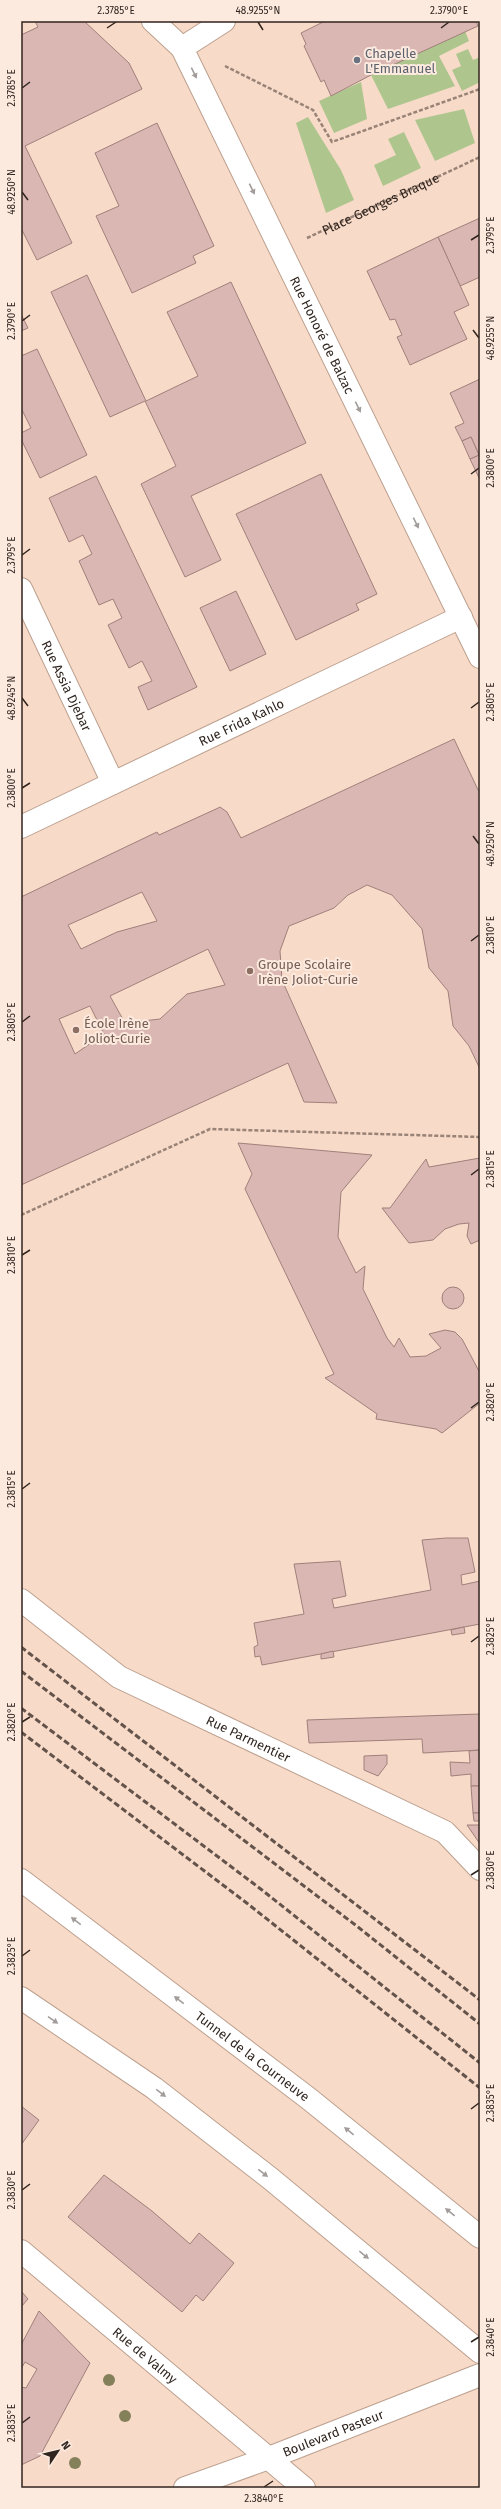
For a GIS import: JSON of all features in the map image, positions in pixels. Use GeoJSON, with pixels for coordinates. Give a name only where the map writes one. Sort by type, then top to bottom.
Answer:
{"type":"FeatureCollection","features":[{"type":"Feature","properties":{"kind":"main road","name":"Rue Honoré de Balzac"},"geometry":{"type":"LineString","coordinates":[[153,21],[182,48],[480,657]]}},
{"type":"Feature","properties":{"kind":"main road"},"geometry":{"type":"LineString","coordinates":[[182,48],[224,21]]}},
{"type":"Feature","properties":{"kind":"main road","name":"Rue Assia Djebar"},"geometry":{"type":"LineString","coordinates":[[21,589],[113,783]]}},
{"type":"Feature","properties":{"kind":"main road","name":"Rue Frida Kahlo"},"geometry":{"type":"LineString","coordinates":[[21,827],[461,616]]}},
{"type":"Feature","properties":{"kind":"main road","name":"Rue Parmentier"},"geometry":{"type":"LineString","coordinates":[[21,1600],[119,1678],[445,1832],[480,1869]]}},
{"type":"Feature","properties":{"kind":"main road","name":"Tunnel de la Courneuve"},"geometry":{"type":"LineString","coordinates":[[21,1880],[308,2098],[480,2237]]}},
{"type":"Feature","properties":{"kind":"main road"},"geometry":{"type":"LineString","coordinates":[[21,1998],[154,2088],[271,2179],[480,2352]]}},
{"type":"Feature","properties":{"kind":"main road","name":"Rue de Valmy"},"geometry":{"type":"LineString","coordinates":[[21,2251],[304,2488]]}},
{"type":"Feature","properties":{"kind":"main road","name":"Boulevard Pasteur"},"geometry":{"type":"LineString","coordinates":[[185,2488],[269,2458],[480,2375]]}},
{"type":"Feature","properties":{"kind":"path"},"geometry":{"type":"LineString","coordinates":[[204,33],[223,65],[313,110],[332,142],[480,89]]}},
{"type":"Feature","properties":{"kind":"path","name":"Place Georges Braque"},"geometry":{"type":"LineString","coordinates":[[282,250],[480,157]]}},
{"type":"Feature","properties":{"kind":"path"},"geometry":{"type":"LineString","coordinates":[[21,1215],[210,1129],[480,1137]]}},
{"type":"Feature","properties":{"kind":"green space"},"geometry":{"type":"Polygon","coordinates":[[[465,31],[469,41],[439,56],[455,86],[388,109],[371,75],[465,31]]]}},
{"type":"Feature","properties":{"kind":"green space"},"geometry":{"type":"Polygon","coordinates":[[[468,49],[473,60],[480,57],[480,82],[462,91],[452,70],[461,66],[456,54],[468,49]]]}},
{"type":"Feature","properties":{"kind":"green space"},"geometry":{"type":"Polygon","coordinates":[[[361,82],[367,119],[334,133],[319,101],[361,82]]]}},
{"type":"Feature","properties":{"kind":"green space"},"geometry":{"type":"Polygon","coordinates":[[[464,109],[475,143],[435,161],[415,120],[464,109]]]}},
{"type":"Feature","properties":{"kind":"green space"},"geometry":{"type":"Polygon","coordinates":[[[308,117],[341,170],[354,200],[326,213],[296,123],[308,117]]]}},
{"type":"Feature","properties":{"kind":"green space"},"geometry":{"type":"Polygon","coordinates":[[[404,132],[421,168],[383,186],[374,165],[396,155],[388,139],[404,132]]]}},
{"type":"Feature","properties":{"kind":"building"},"geometry":{"type":"Polygon","coordinates":[[[35,21],[84,21],[129,63],[142,89],[25,146],[72,243],[37,260],[21,228],[21,35],[38,27],[35,21]]]}},
{"type":"Feature","properties":{"kind":"building","name":"Chapelle L'Emmanuel"},"geometry":{"type":"Polygon","coordinates":[[[325,21],[476,21],[478,26],[371,75],[331,96],[324,80],[321,82],[304,46],[306,44],[301,33],[325,21]]]}},
{"type":"Feature","properties":{"kind":"building"},"geometry":{"type":"Polygon","coordinates":[[[157,123],[214,246],[193,256],[196,263],[132,293],[96,216],[119,206],[95,153],[157,123]]]}},
{"type":"Feature","properties":{"kind":"building"},"geometry":{"type":"Polygon","coordinates":[[[480,218],[480,277],[460,286],[438,237],[480,218]]]}},
{"type":"Feature","properties":{"kind":"building"},"geometry":{"type":"Polygon","coordinates":[[[438,237],[469,305],[454,312],[467,339],[410,365],[397,337],[402,335],[395,319],[390,320],[367,271],[438,237]]]}},
{"type":"Feature","properties":{"kind":"building"},"geometry":{"type":"Polygon","coordinates":[[[87,275],[146,401],[198,376],[167,312],[231,282],[306,443],[191,496],[221,560],[185,577],[141,484],[176,466],[145,401],[110,417],[51,292],[87,275]]]}},
{"type":"Feature","properties":{"kind":"building"},"geometry":{"type":"Polygon","coordinates":[[[21,314],[28,328],[21,331],[21,314]]]}},
{"type":"Feature","properties":{"kind":"building"},"geometry":{"type":"Polygon","coordinates":[[[37,349],[87,455],[40,478],[21,439],[21,433],[31,428],[21,408],[21,356],[37,349]]]}},
{"type":"Feature","properties":{"kind":"building"},"geometry":{"type":"Polygon","coordinates":[[[480,379],[480,480],[470,459],[479,455],[471,437],[462,441],[455,427],[464,423],[450,393],[480,379]]]}},
{"type":"Feature","properties":{"kind":"building"},"geometry":{"type":"Polygon","coordinates":[[[471,437],[479,455],[470,459],[462,441],[471,437]]]}},
{"type":"Feature","properties":{"kind":"building"},"geometry":{"type":"Polygon","coordinates":[[[321,474],[377,594],[356,604],[359,610],[296,640],[236,514],[321,474]]]}},
{"type":"Feature","properties":{"kind":"building"},"geometry":{"type":"Polygon","coordinates":[[[96,476],[197,687],[148,710],[138,687],[152,681],[142,661],[129,668],[108,625],[122,618],[113,599],[99,605],[79,561],[92,554],[83,535],[69,542],[49,498],[96,476]]]}},
{"type":"Feature","properties":{"kind":"building"},"geometry":{"type":"Polygon","coordinates":[[[236,591],[266,654],[230,671],[200,608],[236,591]]]}},
{"type":"Feature","properties":{"kind":"building","name":"Groupe Scolaire Irène Joliot-Curie"},"geometry":{"type":"Polygon","coordinates":[[[454,739],[480,794],[480,1069],[469,1046],[453,1026],[448,991],[429,968],[422,929],[392,895],[367,885],[348,895],[334,908],[289,926],[280,951],[282,980],[337,1103],[304,1102],[288,1063],[21,1185],[21,897],[157,832],[159,835],[220,807],[227,812],[241,838],[454,739]],[[142,892],[68,925],[81,949],[117,932],[157,921],[142,892]],[[208,949],[110,996],[125,1023],[160,1019],[187,994],[225,985],[208,949]],[[90,1006],[59,1019],[75,1054],[104,1034],[90,1006]]]}},
{"type":"Feature","properties":{"kind":"building"},"geometry":{"type":"Polygon","coordinates":[[[238,1143],[372,1155],[341,1192],[338,1237],[356,1273],[365,1266],[363,1289],[387,1338],[394,1347],[399,1338],[410,1357],[426,1356],[441,1348],[429,1334],[445,1330],[455,1332],[462,1339],[480,1373],[480,1403],[442,1433],[436,1429],[376,1419],[377,1414],[325,1378],[334,1374],[245,1189],[252,1174],[238,1143]]]}},
{"type":"Feature","properties":{"kind":"building"},"geometry":{"type":"Polygon","coordinates":[[[480,1158],[480,1240],[471,1244],[467,1236],[469,1223],[459,1224],[445,1229],[433,1240],[409,1243],[382,1208],[390,1208],[426,1159],[429,1167],[480,1158]]]}},
{"type":"Feature","properties":{"kind":"building"},"geometry":{"type":"Polygon","coordinates":[[[453,1287],[461,1290],[464,1298],[461,1306],[453,1309],[445,1306],[442,1298],[445,1290],[453,1287]]]}},
{"type":"Feature","properties":{"kind":"building"},"geometry":{"type":"Polygon","coordinates":[[[468,1538],[475,1572],[461,1575],[462,1585],[480,1581],[480,1624],[262,1665],[260,1656],[255,1657],[254,1647],[258,1645],[254,1623],[304,1614],[294,1564],[340,1561],[346,1596],[332,1599],[334,1608],[431,1590],[422,1540],[468,1538]]]}},
{"type":"Feature","properties":{"kind":"building"},"geometry":{"type":"Polygon","coordinates":[[[464,1627],[465,1633],[452,1635],[451,1630],[464,1627]]]}},
{"type":"Feature","properties":{"kind":"building"},"geometry":{"type":"Polygon","coordinates":[[[333,1651],[334,1657],[321,1659],[321,1654],[333,1651]]]}},
{"type":"Feature","properties":{"kind":"building"},"geometry":{"type":"Polygon","coordinates":[[[480,1714],[480,1750],[423,1753],[422,1739],[309,1743],[307,1720],[480,1714]]]}},
{"type":"Feature","properties":{"kind":"building"},"geometry":{"type":"Polygon","coordinates":[[[480,1750],[480,1786],[471,1786],[471,1774],[451,1776],[450,1762],[470,1763],[469,1751],[480,1750]]]}},
{"type":"Feature","properties":{"kind":"building"},"geometry":{"type":"Polygon","coordinates":[[[387,1755],[387,1764],[378,1776],[364,1770],[364,1756],[387,1755]]]}},
{"type":"Feature","properties":{"kind":"building"},"geometry":{"type":"Polygon","coordinates":[[[471,1786],[480,1786],[480,1813],[473,1813],[471,1786]]]}},
{"type":"Feature","properties":{"kind":"building"},"geometry":{"type":"Polygon","coordinates":[[[473,1813],[480,1813],[480,1821],[474,1821],[473,1813]]]}},
{"type":"Feature","properties":{"kind":"building"},"geometry":{"type":"Polygon","coordinates":[[[467,1825],[480,1825],[480,1844],[467,1825]]]}},
{"type":"Feature","properties":{"kind":"building"},"geometry":{"type":"Polygon","coordinates":[[[21,2106],[39,2120],[21,2145],[21,2106]]]}},
{"type":"Feature","properties":{"kind":"building"},"geometry":{"type":"Polygon","coordinates":[[[104,2175],[152,2211],[190,2244],[199,2233],[234,2263],[203,2301],[196,2295],[182,2312],[68,2217],[104,2175]]]}},
{"type":"Feature","properties":{"kind":"building"},"geometry":{"type":"Polygon","coordinates":[[[21,2291],[28,2299],[21,2307],[21,2291]]]}},
{"type":"Feature","properties":{"kind":"building"},"geometry":{"type":"Polygon","coordinates":[[[39,2311],[90,2363],[40,2456],[21,2465],[21,2387],[26,2388],[37,2369],[25,2362],[21,2369],[21,2345],[39,2311]]]}},
{"type":"Feature","properties":{"kind":"railway"},"geometry":{"type":"LineString","coordinates":[[21,1647],[480,2000]]}},
{"type":"Feature","properties":{"kind":"railway"},"geometry":{"type":"LineString","coordinates":[[21,1671],[358,1927],[480,2024]]}},
{"type":"Feature","properties":{"kind":"railway"},"geometry":{"type":"LineString","coordinates":[[21,1708],[262,1890],[480,2063]]}},
{"type":"Feature","properties":{"kind":"railway"},"geometry":{"type":"LineString","coordinates":[[21,1732],[248,1904],[480,2088]]}},
{"type":"Feature","properties":{"kind":"place","name":"Chapelle L'Emmanuel"},"geometry":{"type":"Point","coordinates":[357,60]}},
{"type":"Feature","properties":{"kind":"place","name":"Groupe Scolaire Irène Joliot-Curie"},"geometry":{"type":"Point","coordinates":[250,971]}},
{"type":"Feature","properties":{"kind":"place","name":"École Irène Joliot-Curie"},"geometry":{"type":"Point","coordinates":[76,1030]}}]}
